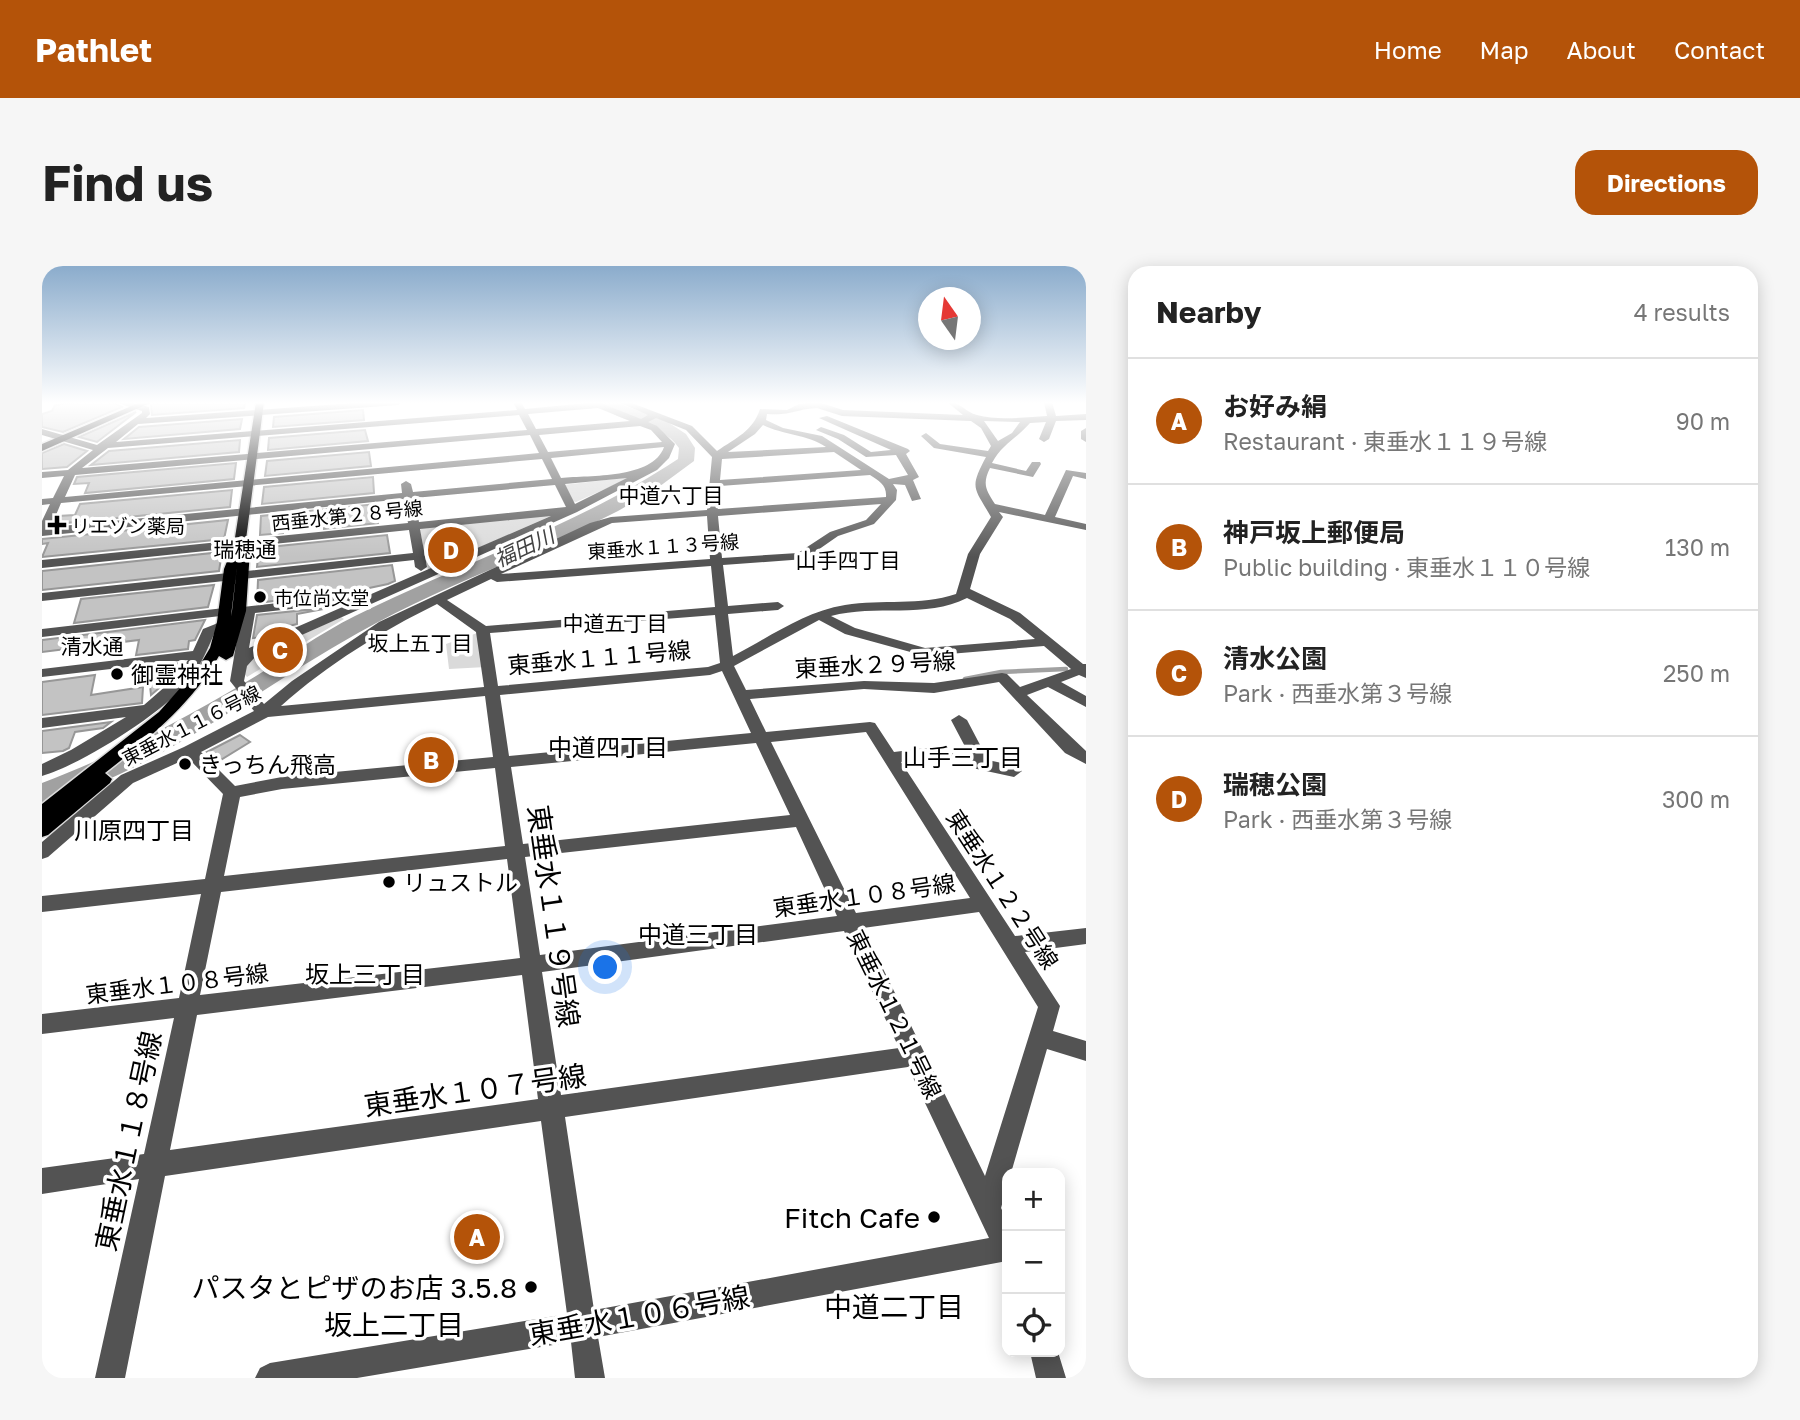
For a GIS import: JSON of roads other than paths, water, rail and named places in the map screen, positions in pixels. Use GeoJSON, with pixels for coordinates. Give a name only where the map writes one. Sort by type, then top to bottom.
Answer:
{"type":"FeatureCollection","features":[{"type":"Feature","properties":{"kind":"main road"},"geometry":{"type":"LineString","coordinates":[[42,830],[53,809],[182,698],[212,660],[234,614],[228,578],[233,554],[240,544],[253,454]]}},
{"type":"Feature","properties":{"kind":"main road"},"geometry":{"type":"LineString","coordinates":[[53,809],[200,696],[225,660],[246,553],[240,544]]}},
{"type":"Feature","properties":{"kind":"street"},"geometry":{"type":"LineString","coordinates":[[42,532],[71,472],[92,454]]}},
{"type":"Feature","properties":{"kind":"street"},"geometry":{"type":"LineString","coordinates":[[42,475],[291,454]]}},
{"type":"Feature","properties":{"kind":"street"},"geometry":{"type":"LineString","coordinates":[[400,454],[423,578]]}},
{"type":"Feature","properties":{"kind":"street"},"geometry":{"type":"LineString","coordinates":[[42,502],[567,454]]}},
{"type":"Feature","properties":{"kind":"street"},"geometry":{"type":"LineString","coordinates":[[238,674],[252,652],[573,510],[644,474],[667,454]]}},
{"type":"Feature","properties":{"kind":"street"},"geometry":{"type":"LineString","coordinates":[[717,456],[753,454]]}},
{"type":"Feature","properties":{"kind":"street"},"geometry":{"type":"LineString","coordinates":[[844,454],[887,482],[892,490],[891,500]]}},
{"type":"Feature","properties":{"kind":"street"},"geometry":{"type":"LineString","coordinates":[[887,482],[914,477],[901,454]]}},
{"type":"Feature","properties":{"kind":"street"},"geometry":{"type":"LineString","coordinates":[[981,454],[992,456],[1029,475],[1036,464]]}},
{"type":"Feature","properties":{"kind":"street"},"geometry":{"type":"LineString","coordinates":[[727,666],[784,630],[821,616],[876,605],[950,601],[962,596],[974,554],[997,517],[980,488],[979,480],[994,454]]}},
{"type":"Feature","properties":{"kind":"street"},"geometry":{"type":"LineString","coordinates":[[545,456],[573,510]]}},
{"type":"Feature","properties":{"kind":"street","name":"東垂水１２１号線"},"geometry":{"type":"LineString","coordinates":[[717,456],[712,514],[727,666],[1002,1238]]}},
{"type":"Feature","properties":{"kind":"street"},"geometry":{"type":"LineString","coordinates":[[715,483],[873,472]]}},
{"type":"Feature","properties":{"kind":"street"},"geometry":{"type":"LineString","coordinates":[[1049,518],[1070,472],[1086,476]]}},
{"type":"Feature","properties":{"kind":"street"},"geometry":{"type":"LineString","coordinates":[[42,532],[644,474]]}},
{"type":"Feature","properties":{"kind":"street"},"geometry":{"type":"LineString","coordinates":[[903,480],[910,483],[916,499]]}},
{"type":"Feature","properties":{"kind":"street","name":"東垂水１１６号線"},"geometry":{"type":"LineString","coordinates":[[42,852],[127,779],[190,751],[260,709],[384,625],[594,525],[611,520],[891,500]]}},
{"type":"Feature","properties":{"kind":"street","name":"東垂水１１３号線"},"geometry":{"type":"LineString","coordinates":[[486,578],[801,556],[834,534],[870,523],[891,500]]}},
{"type":"Feature","properties":{"kind":"street"},"geometry":{"type":"LineString","coordinates":[[993,507],[1086,527]]}},
{"type":"Feature","properties":{"kind":"street","name":"西垂水第２８号線"},"geometry":{"type":"LineString","coordinates":[[42,564],[573,510]]}},
{"type":"Feature","properties":{"kind":"street"},"geometry":{"type":"LineString","coordinates":[[42,597],[419,556]]}},
{"type":"Feature","properties":{"kind":"street"},"geometry":{"type":"LineString","coordinates":[[964,591],[1016,616],[1084,671]]}},
{"type":"Feature","properties":{"kind":"street"},"geometry":{"type":"LineString","coordinates":[[42,633],[234,614],[380,595]]}},
{"type":"Feature","properties":{"kind":"street"},"geometry":{"type":"LineString","coordinates":[[438,599],[483,629],[778,606]]}},
{"type":"Feature","properties":{"kind":"street"},"geometry":{"type":"LineString","coordinates":[[42,770],[70,758],[150,709],[176,689],[200,654],[208,632],[234,614]]}},
{"type":"Feature","properties":{"kind":"street"},"geometry":{"type":"LineString","coordinates":[[234,614],[238,674],[260,709]]}},
{"type":"Feature","properties":{"kind":"street"},"geometry":{"type":"LineString","coordinates":[[821,616],[850,631],[925,652],[1045,642]]}},
{"type":"Feature","properties":{"kind":"street","name":"東垂水１１９号線"},"geometry":{"type":"LineString","coordinates":[[483,629],[590,1378]]}},
{"type":"Feature","properties":{"kind":"street"},"geometry":{"type":"LineString","coordinates":[[42,673],[200,654]]}},
{"type":"Feature","properties":{"kind":"street","name":"東垂水１１１号線"},"geometry":{"type":"LineString","coordinates":[[260,709],[710,671],[727,666]]}},
{"type":"Feature","properties":{"kind":"street"},"geometry":{"type":"LineString","coordinates":[[1020,692],[1084,671]]}},
{"type":"Feature","properties":{"kind":"street","name":"東垂水２９号線"},"geometry":{"type":"LineString","coordinates":[[740,695],[864,685],[934,688],[1002,677],[1020,692],[1071,749],[1086,759]]}},
{"type":"Feature","properties":{"kind":"street"},"geometry":{"type":"LineString","coordinates":[[1050,682],[1086,702]]}},
{"type":"Feature","properties":{"kind":"street"},"geometry":{"type":"LineString","coordinates":[[42,723],[150,709]]}},
{"type":"Feature","properties":{"kind":"street"},"geometry":{"type":"LineString","coordinates":[[960,720],[981,763]]}},
{"type":"Feature","properties":{"kind":"street","name":"東垂水１２２号線"},"geometry":{"type":"LineString","coordinates":[[761,738],[870,727],[1049,1006],[988,1209]]}},
{"type":"Feature","properties":{"kind":"street"},"geometry":{"type":"LineString","coordinates":[[190,751],[232,793],[282,783],[761,738]]}},
{"type":"Feature","properties":{"kind":"street"},"geometry":{"type":"LineString","coordinates":[[890,758],[926,753],[1014,771]]}},
{"type":"Feature","properties":{"kind":"street","name":"東垂水１１８号線"},"geometry":{"type":"LineString","coordinates":[[110,1378],[232,793]]}},
{"type":"Feature","properties":{"kind":"street"},"geometry":{"type":"LineString","coordinates":[[42,904],[802,820]]}},
{"type":"Feature","properties":{"kind":"street","name":"東垂水１０８号線"},"geometry":{"type":"LineString","coordinates":[[42,1024],[531,965],[984,904]]}},
{"type":"Feature","properties":{"kind":"street"},"geometry":{"type":"LineString","coordinates":[[1010,945],[1086,936]]}},
{"type":"Feature","properties":{"kind":"street"},"geometry":{"type":"LineString","coordinates":[[1040,1037],[1086,1051]]}},
{"type":"Feature","properties":{"kind":"street","name":"東垂水１０７号線"},"geometry":{"type":"LineString","coordinates":[[42,1181],[915,1056]]}},
{"type":"Feature","properties":{"kind":"street","name":"東垂水１０６号線"},"geometry":{"type":"LineString","coordinates":[[270,1378],[582,1326],[1002,1249]]}},
{"type":"Feature","properties":{"kind":"street"},"geometry":{"type":"LineString","coordinates":[[1045,1357],[1051,1378]]}},
{"type":"Feature","properties":{"kind":"waterway","name":"福田川"},"geometry":{"type":"LineString","coordinates":[[42,794],[156,744],[350,628],[571,528],[611,507],[686,461],[687,454]]}},
{"type":"Feature","properties":{"kind":"waterway"},"geometry":{"type":"LineString","coordinates":[[965,679],[1001,672],[1066,669]]}},
{"type":"Feature","properties":{"kind":"place","name":"リエゾン薬局"},"geometry":{"type":"Point","coordinates":[57,525]}},
{"type":"Feature","properties":{"kind":"place","name":"瑞穂公園"},"geometry":{"type":"Point","coordinates":[451,550]}},
{"type":"Feature","properties":{"kind":"place","name":"市位尚文堂"},"geometry":{"type":"Point","coordinates":[260,597]}},
{"type":"Feature","properties":{"kind":"place","name":"清水公園"},"geometry":{"type":"Point","coordinates":[280,650]}},
{"type":"Feature","properties":{"kind":"place","name":"御霊神社"},"geometry":{"type":"Point","coordinates":[117,674]}},
{"type":"Feature","properties":{"kind":"place","name":"神戸坂上郵便局"},"geometry":{"type":"Point","coordinates":[431,760]}},
{"type":"Feature","properties":{"kind":"place","name":"きっちん飛高"},"geometry":{"type":"Point","coordinates":[185,764]}},
{"type":"Feature","properties":{"kind":"place","name":"リュストル"},"geometry":{"type":"Point","coordinates":[389,882]}},
{"type":"Feature","properties":{"kind":"place","name":"Fitch Cafe"},"geometry":{"type":"Point","coordinates":[934,1217]}},
{"type":"Feature","properties":{"kind":"place","name":"お好み絹"},"geometry":{"type":"Point","coordinates":[477,1237]}},
{"type":"Feature","properties":{"kind":"place","name":"パスタとピザのお店 3.5.8"},"geometry":{"type":"Point","coordinates":[531,1287]}},
{"type":"Feature","properties":{"kind":"district","name":"中道六丁目"},"geometry":{"type":"Point","coordinates":[671,495]}},
{"type":"Feature","properties":{"kind":"district","name":"瑞穂通"},"geometry":{"type":"Point","coordinates":[245,549]}},
{"type":"Feature","properties":{"kind":"district","name":"山手四丁目"},"geometry":{"type":"Point","coordinates":[848,560]}},
{"type":"Feature","properties":{"kind":"district","name":"中道五丁目"},"geometry":{"type":"Point","coordinates":[615,623]}},
{"type":"Feature","properties":{"kind":"district","name":"坂上五丁目"},"geometry":{"type":"Point","coordinates":[420,643]}},
{"type":"Feature","properties":{"kind":"district","name":"清水通"},"geometry":{"type":"Point","coordinates":[92,646]}},
{"type":"Feature","properties":{"kind":"district","name":"中道四丁目"},"geometry":{"type":"Point","coordinates":[608,746]}},
{"type":"Feature","properties":{"kind":"district","name":"山手三丁目"},"geometry":{"type":"Point","coordinates":[963,756]}},
{"type":"Feature","properties":{"kind":"district","name":"川原四丁目"},"geometry":{"type":"Point","coordinates":[134,829]}},
{"type":"Feature","properties":{"kind":"district","name":"中道三丁目"},"geometry":{"type":"Point","coordinates":[698,933]}},
{"type":"Feature","properties":{"kind":"district","name":"坂上三丁目"},"geometry":{"type":"Point","coordinates":[365,973]}},
{"type":"Feature","properties":{"kind":"district","name":"中道二丁目"},"geometry":{"type":"Point","coordinates":[894,1306]}},
{"type":"Feature","properties":{"kind":"district","name":"坂上二丁目"},"geometry":{"type":"Point","coordinates":[394,1324]}}]}
